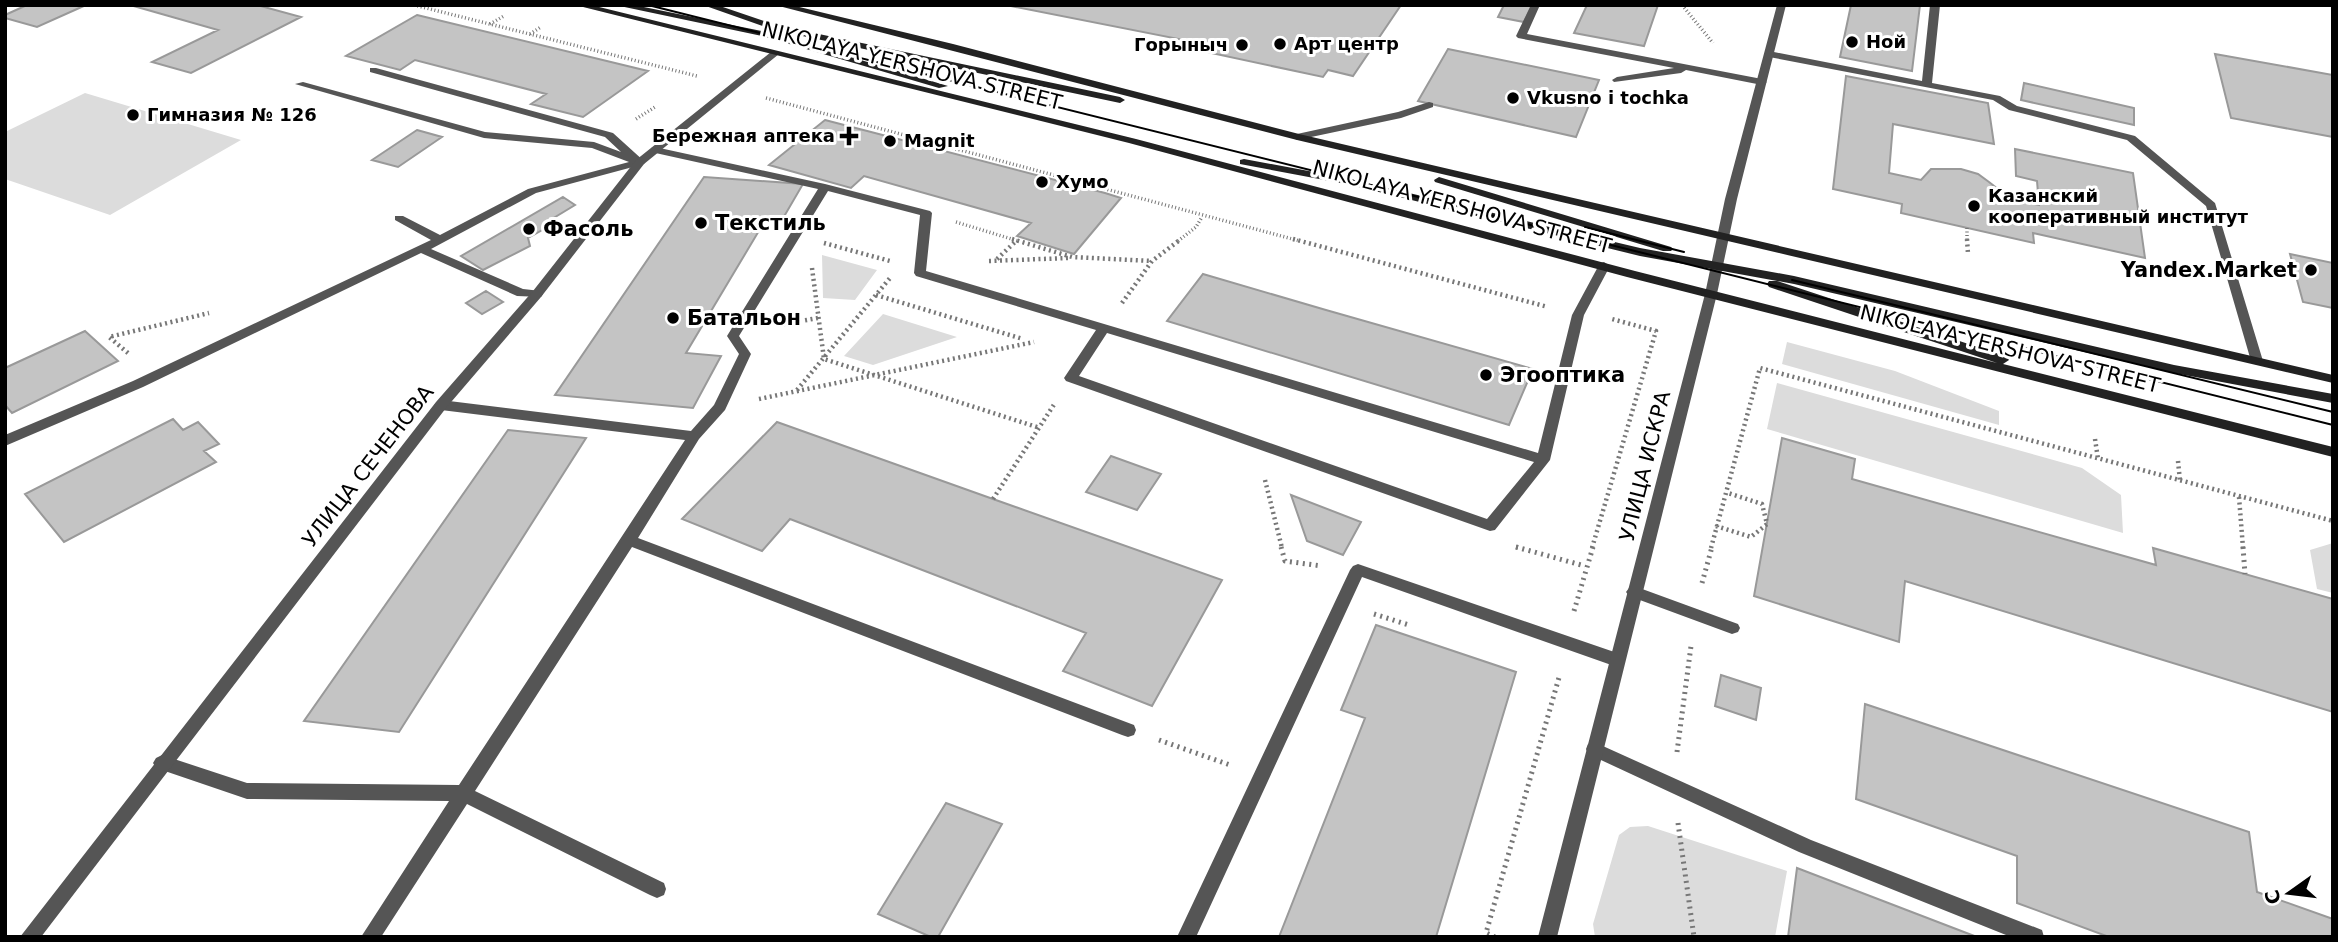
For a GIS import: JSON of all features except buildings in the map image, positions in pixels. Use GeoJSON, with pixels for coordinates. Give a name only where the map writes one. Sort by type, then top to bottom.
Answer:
{"type":"FeatureCollection","features":[{"type":"Feature","properties":{"kind":"main road","name":"NIKOLAYA YERSHOVA STREET"},"geometry":{"type":"LineString","coordinates":[[579,5],[1132,141],[1711,294],[2333,452]]}},
{"type":"Feature","properties":{"kind":"main road"},"geometry":{"type":"LineString","coordinates":[[619,5],[764,34],[1132,141],[1346,181],[1640,252],[1794,281],[2175,369],[2333,399]]}},
{"type":"Feature","properties":{"kind":"main road"},"geometry":{"type":"LineString","coordinates":[[707,5],[774,27],[1297,137],[1716,265],[2120,399]]}},
{"type":"Feature","properties":{"kind":"main road","name":"NIKOLAYA YERSHOVA STREET"},"geometry":{"type":"LineString","coordinates":[[779,5],[950,46],[1297,137],[2333,379]]}},
{"type":"Feature","properties":{"kind":"street"},"geometry":{"type":"LineString","coordinates":[[1535,5],[1521,37],[1762,82]]}},
{"type":"Feature","properties":{"kind":"street","name":"УЛИЦА ИСКРА"},"geometry":{"type":"LineString","coordinates":[[1547,937],[1782,5]]}},
{"type":"Feature","properties":{"kind":"street"},"geometry":{"type":"LineString","coordinates":[[1927,84],[1935,5]]}},
{"type":"Feature","properties":{"kind":"street","name":"УЛИЦА СЕЧЕНОВА"},"geometry":{"type":"LineString","coordinates":[[29,937],[441,405],[537,294],[640,162],[774,54]]}},
{"type":"Feature","properties":{"kind":"street"},"geometry":{"type":"LineString","coordinates":[[1769,54],[1996,98],[2013,108],[2130,138],[2211,205],[2257,361]]}},
{"type":"Feature","properties":{"kind":"street"},"geometry":{"type":"LineString","coordinates":[[1617,80],[1693,69]]}},
{"type":"Feature","properties":{"kind":"street"},"geometry":{"type":"LineString","coordinates":[[373,70],[609,135],[640,162]]}},
{"type":"Feature","properties":{"kind":"street"},"geometry":{"type":"LineString","coordinates":[[300,84],[484,135],[594,145],[640,162]]}},
{"type":"Feature","properties":{"kind":"street"},"geometry":{"type":"LineString","coordinates":[[1297,137],[1401,116],[1429,105]]}},
{"type":"Feature","properties":{"kind":"street"},"geometry":{"type":"LineString","coordinates":[[654,150],[825,187],[926,213],[920,273],[1543,460]]}},
{"type":"Feature","properties":{"kind":"street"},"geometry":{"type":"LineString","coordinates":[[5,441],[138,384],[440,240],[532,191],[640,162]]}},
{"type":"Feature","properties":{"kind":"street"},"geometry":{"type":"LineString","coordinates":[[370,937],[694,436],[720,407],[746,354],[733,336],[802,237],[825,187]]}},
{"type":"Feature","properties":{"kind":"street"},"geometry":{"type":"LineString","coordinates":[[399,218],[440,240]]}},
{"type":"Feature","properties":{"kind":"street"},"geometry":{"type":"LineString","coordinates":[[421,249],[521,293],[537,294]]}},
{"type":"Feature","properties":{"kind":"street"},"geometry":{"type":"LineString","coordinates":[[1103,329],[1071,378],[1490,526],[1543,460],[1578,315],[1604,266]]}},
{"type":"Feature","properties":{"kind":"street"},"geometry":{"type":"LineString","coordinates":[[441,405],[694,436]]}},
{"type":"Feature","properties":{"kind":"street"},"geometry":{"type":"LineString","coordinates":[[629,540],[1128,730]]}},
{"type":"Feature","properties":{"kind":"street"},"geometry":{"type":"LineString","coordinates":[[1186,937],[1358,570],[1617,660]]}},
{"type":"Feature","properties":{"kind":"street"},"geometry":{"type":"LineString","coordinates":[[1634,592],[1732,628]]}},
{"type":"Feature","properties":{"kind":"street"},"geometry":{"type":"LineString","coordinates":[[1594,749],[1805,846],[2035,937]]}},
{"type":"Feature","properties":{"kind":"street"},"geometry":{"type":"LineString","coordinates":[[162,763],[247,791],[463,793],[657,889]]}},
{"type":"Feature","properties":{"kind":"path"},"geometry":{"type":"LineString","coordinates":[[414,5],[735,88],[784,104],[1202,217],[1578,315],[1612,319],[1656,331]]}},
{"type":"Feature","properties":{"kind":"path"},"geometry":{"type":"LineString","coordinates":[[490,24],[504,16]]}},
{"type":"Feature","properties":{"kind":"path"},"geometry":{"type":"LineString","coordinates":[[529,34],[541,27]]}},
{"type":"Feature","properties":{"kind":"path"},"geometry":{"type":"LineString","coordinates":[[926,213],[1072,257]]}},
{"type":"Feature","properties":{"kind":"path"},"geometry":{"type":"LineString","coordinates":[[1103,329],[1152,261],[1196,227],[1202,217]]}},
{"type":"Feature","properties":{"kind":"path"},"geometry":{"type":"LineString","coordinates":[[1967,228],[1968,254]]}},
{"type":"Feature","properties":{"kind":"path"},"geometry":{"type":"LineString","coordinates":[[824,359],[802,237],[901,264]]}},
{"type":"Feature","properties":{"kind":"path"},"geometry":{"type":"LineString","coordinates":[[797,390],[924,237]]}},
{"type":"Feature","properties":{"kind":"path"},"geometry":{"type":"LineString","coordinates":[[984,261],[1072,257],[1152,261]]}},
{"type":"Feature","properties":{"kind":"path"},"geometry":{"type":"LineString","coordinates":[[876,295],[1085,357]]}},
{"type":"Feature","properties":{"kind":"path"},"geometry":{"type":"LineString","coordinates":[[720,407],[1034,342]]}},
{"type":"Feature","properties":{"kind":"path"},"geometry":{"type":"LineString","coordinates":[[824,359],[1040,428]]}},
{"type":"Feature","properties":{"kind":"path"},"geometry":{"type":"LineString","coordinates":[[1760,368],[2333,522]]}},
{"type":"Feature","properties":{"kind":"path"},"geometry":{"type":"LineString","coordinates":[[993,499],[1071,378]]}},
{"type":"Feature","properties":{"kind":"path"},"geometry":{"type":"LineString","coordinates":[[2095,439],[2098,458]]}},
{"type":"Feature","properties":{"kind":"path"},"geometry":{"type":"LineString","coordinates":[[1271,449],[1259,456],[1285,561],[1358,570]]}},
{"type":"Feature","properties":{"kind":"path"},"geometry":{"type":"LineString","coordinates":[[2178,461],[2180,481]]}},
{"type":"Feature","properties":{"kind":"path"},"geometry":{"type":"LineString","coordinates":[[1716,526],[1751,537],[1767,524],[1762,504],[1728,494]]}},
{"type":"Feature","properties":{"kind":"path"},"geometry":{"type":"LineString","coordinates":[[2239,497],[2245,574]]}},
{"type":"Feature","properties":{"kind":"path"},"geometry":{"type":"LineString","coordinates":[[1372,614],[1422,629]]}},
{"type":"Feature","properties":{"kind":"path"},"geometry":{"type":"LineString","coordinates":[[1128,730],[1262,776]]}},
{"type":"Feature","properties":{"kind":"shaded area"},"geometry":{"type":"Polygon","coordinates":[[[85,93],[241,140],[110,215],[5,179],[5,132],[85,93]]]}},
{"type":"Feature","properties":{"kind":"shaded area"},"geometry":{"type":"Polygon","coordinates":[[[822,255],[877,270],[855,300],[823,298],[822,255]]]}},
{"type":"Feature","properties":{"kind":"shaded area"},"geometry":{"type":"Polygon","coordinates":[[[883,314],[957,337],[873,365],[844,356],[883,314]]]}},
{"type":"Feature","properties":{"kind":"shaded area"},"geometry":{"type":"Polygon","coordinates":[[[1787,342],[1895,371],[1999,411],[1999,425],[1782,364],[1787,342]]]}},
{"type":"Feature","properties":{"kind":"shaded area"},"geometry":{"type":"Polygon","coordinates":[[[1777,383],[2082,468],[2121,495],[2123,533],[1767,429],[1777,383]]]}},
{"type":"Feature","properties":{"kind":"shaded area"},"geometry":{"type":"Polygon","coordinates":[[[2333,543],[2333,593],[2317,589],[2310,550],[2333,543]]]}},
{"type":"Feature","properties":{"kind":"shaded area"},"geometry":{"type":"Polygon","coordinates":[[[1648,826],[1787,871],[1775,937],[1595,937],[1593,924],[1619,835],[1630,827],[1648,826]]]}},
{"type":"Feature","properties":{"kind":"tram line"},"geometry":{"type":"LineString","coordinates":[[648,5],[2333,425]]}},
{"type":"Feature","properties":{"kind":"tram line"},"geometry":{"type":"LineString","coordinates":[[1585,227],[1684,252]]}},
{"type":"Feature","properties":{"kind":"tram line"},"geometry":{"type":"LineString","coordinates":[[1792,280],[2333,412]]}},
{"type":"Feature","properties":{"kind":"place","name":"Ной"},"geometry":{"type":"Point","coordinates":[1852,42]}},
{"type":"Feature","properties":{"kind":"place","name":"Арт центр"},"geometry":{"type":"Point","coordinates":[1280,44]}},
{"type":"Feature","properties":{"kind":"place","name":"Горыныч"},"geometry":{"type":"Point","coordinates":[1242,45]}},
{"type":"Feature","properties":{"kind":"place","name":"Vkusno i tochka"},"geometry":{"type":"Point","coordinates":[1513,98]}},
{"type":"Feature","properties":{"kind":"place","name":"Гимназия № 126"},"geometry":{"type":"Point","coordinates":[133,115]}},
{"type":"Feature","properties":{"kind":"place","name":"Бережная аптека"},"geometry":{"type":"Point","coordinates":[849,136]}},
{"type":"Feature","properties":{"kind":"place","name":"Magnit"},"geometry":{"type":"Point","coordinates":[890,141]}},
{"type":"Feature","properties":{"kind":"place","name":"Хумо"},"geometry":{"type":"Point","coordinates":[1042,182]}},
{"type":"Feature","properties":{"kind":"place","name":"Казанский кооперативный институт"},"geometry":{"type":"Point","coordinates":[1974,206]}},
{"type":"Feature","properties":{"kind":"place","name":"Текстиль"},"geometry":{"type":"Point","coordinates":[701,223]}},
{"type":"Feature","properties":{"kind":"place","name":"Фасоль"},"geometry":{"type":"Point","coordinates":[529,229]}},
{"type":"Feature","properties":{"kind":"place","name":"Yandex.Market"},"geometry":{"type":"Point","coordinates":[2311,270]}},
{"type":"Feature","properties":{"kind":"place","name":"Батальон"},"geometry":{"type":"Point","coordinates":[673,318]}},
{"type":"Feature","properties":{"kind":"place","name":"Эгооптика"},"geometry":{"type":"Point","coordinates":[1486,375]}}]}
